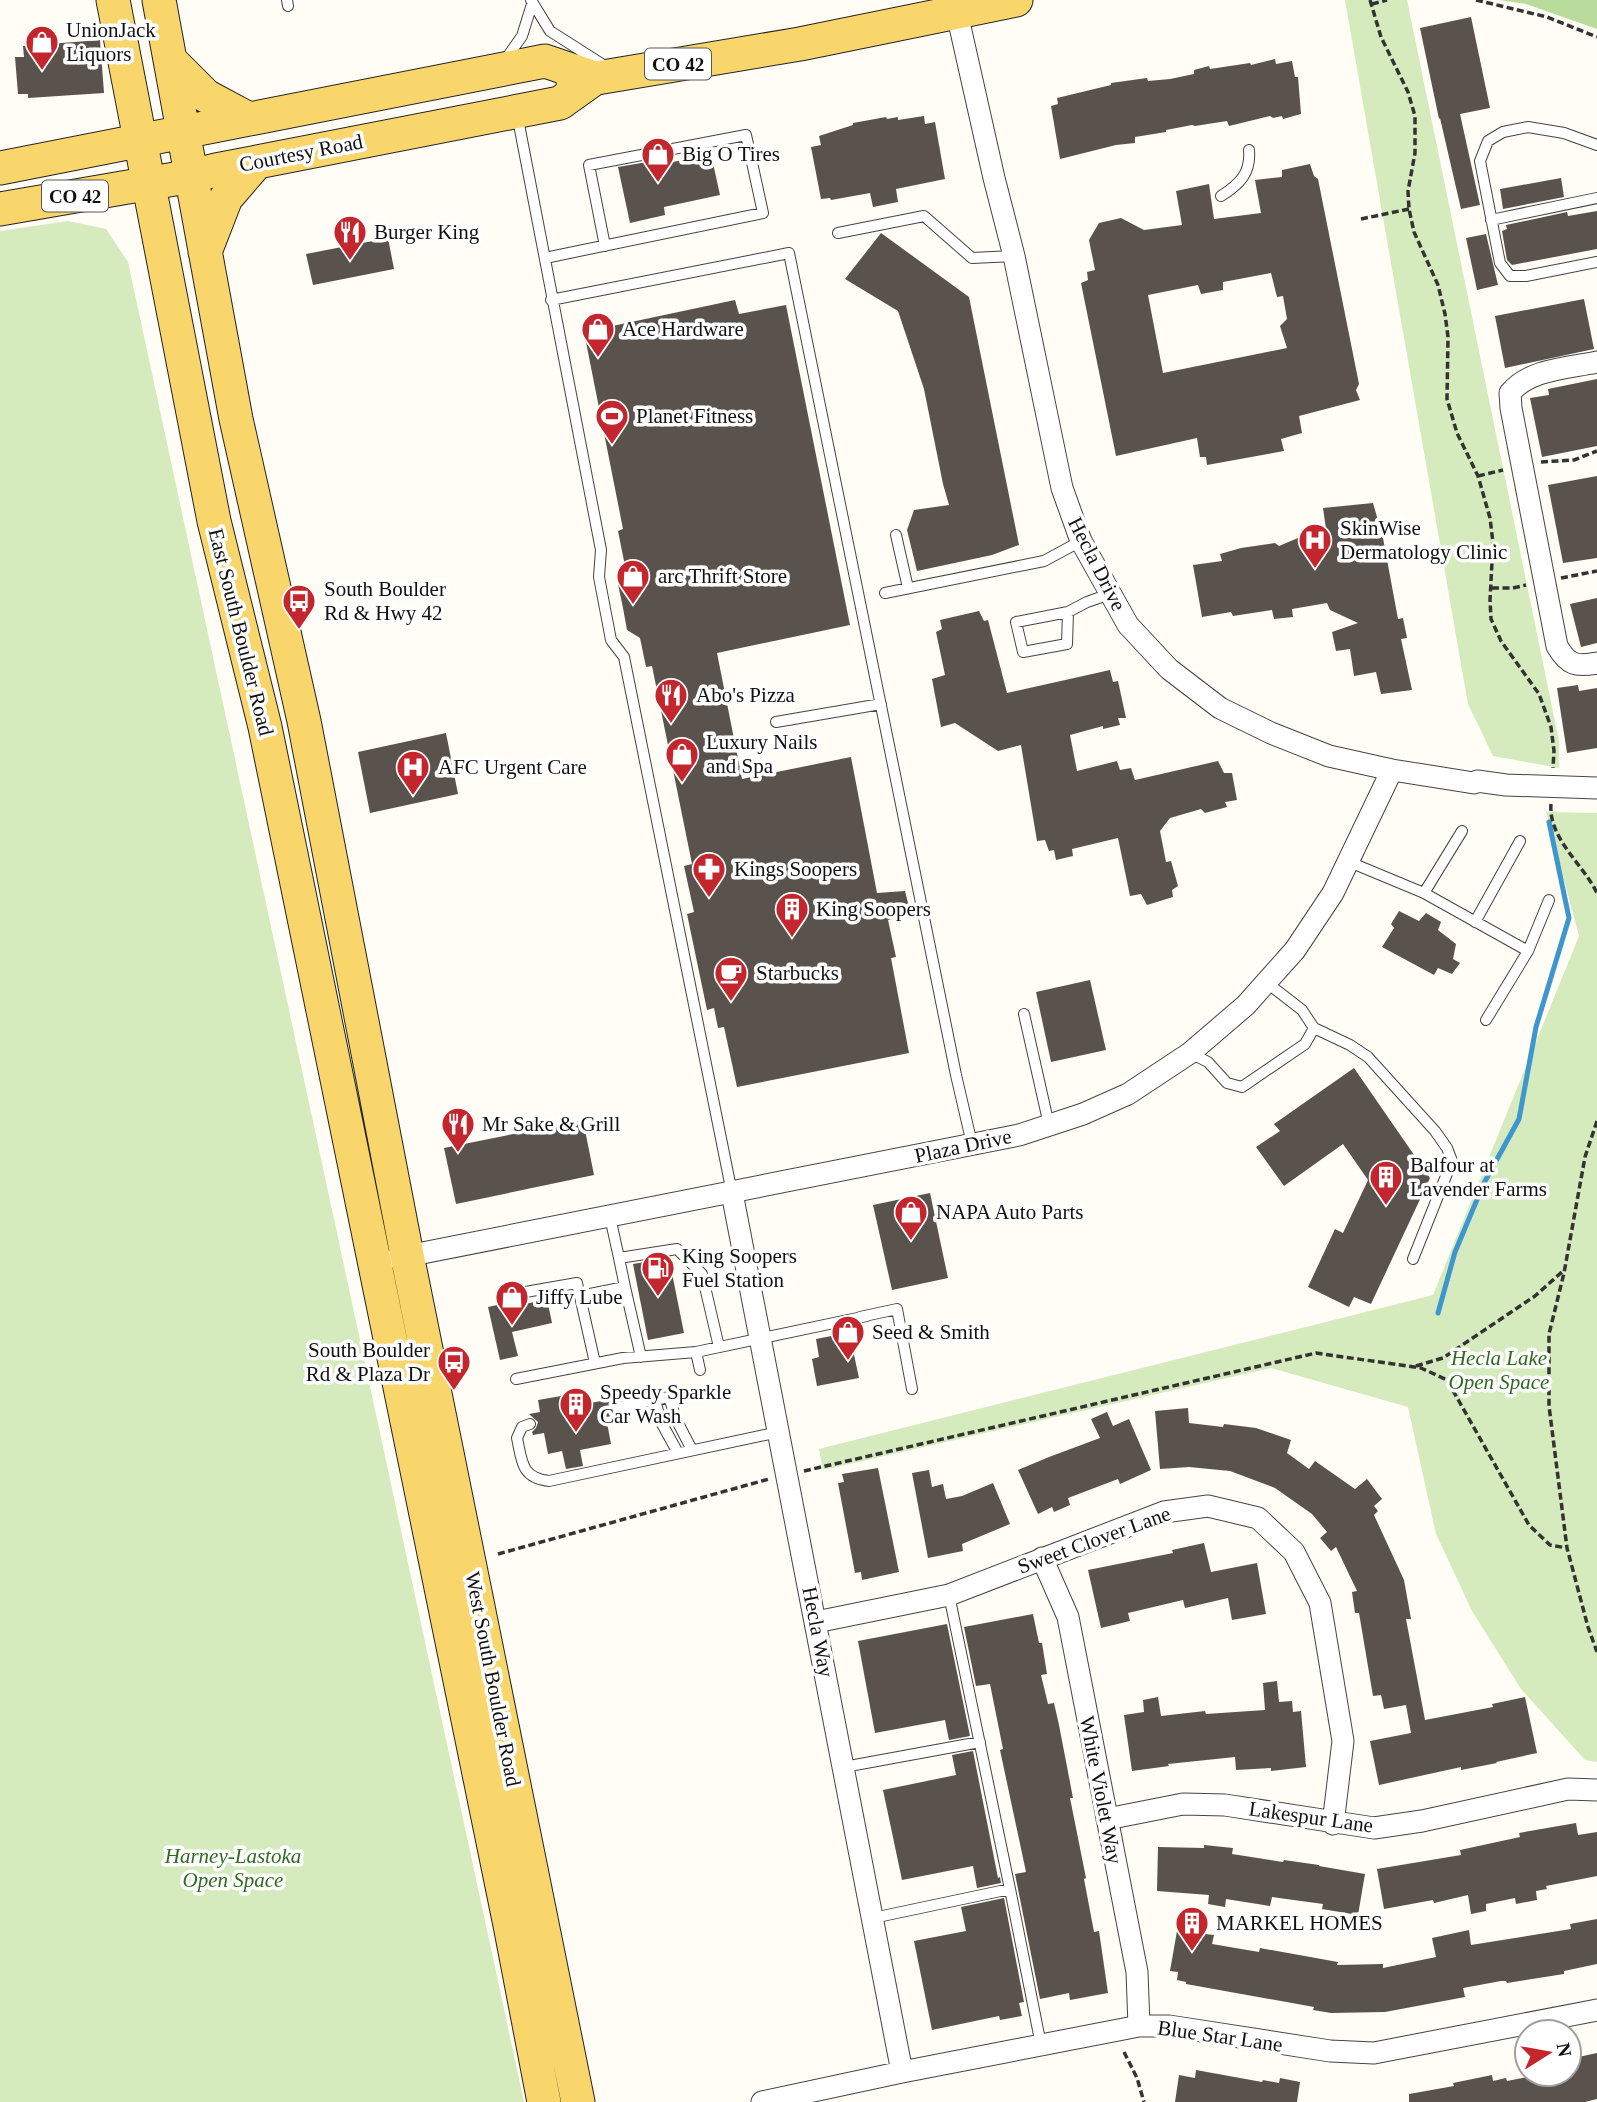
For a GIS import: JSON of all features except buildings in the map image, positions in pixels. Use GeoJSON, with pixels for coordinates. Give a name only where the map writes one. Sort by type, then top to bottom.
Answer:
{"type":"FeatureCollection","features":[{"type":"Feature","properties":{"kind":"main road","name":"East South Boulder Road"},"geometry":{"type":"LineString","coordinates":[[113,0],[214,521],[265,727],[375,1263]]}},
{"type":"Feature","properties":{"kind":"main road","name":"East South Boulder Road"},"geometry":{"type":"LineString","coordinates":[[159,0],[236,419],[304,721],[407,1255]]}},
{"type":"Feature","properties":{"kind":"main road","name":"Courtesy Road"},"geometry":{"type":"LineString","coordinates":[[0,168],[545,61],[607,76],[800,44],[955,7],[1016,0]]}},
{"type":"Feature","properties":{"kind":"main road"},"geometry":{"type":"LineString","coordinates":[[171,61],[206,96],[250,119]]}},
{"type":"Feature","properties":{"kind":"main road"},"geometry":{"type":"LineString","coordinates":[[516,111],[520,95],[533,88],[607,76]]}},
{"type":"Feature","properties":{"kind":"main road","name":"Courtesy Road"},"geometry":{"type":"LineString","coordinates":[[0,209],[192,176],[516,111]]}},
{"type":"Feature","properties":{"kind":"main road"},"geometry":{"type":"LineString","coordinates":[[205,252],[226,198],[257,162]]}},
{"type":"Feature","properties":{"kind":"main road","name":"West South Boulder Road"},"geometry":{"type":"LineString","coordinates":[[407,1255],[576,2091]]}},
{"type":"Feature","properties":{"kind":"main road","name":"West South Boulder Road"},"geometry":{"type":"LineString","coordinates":[[375,1263],[508,1911],[544,2102]]}},
{"type":"Feature","properties":{"kind":"street","name":"Hecla Drive"},"geometry":{"type":"LineString","coordinates":[[955,7],[1014,256],[1062,488],[1081,541],[1128,625],[1168,670],[1220,708],[1271,733],[1329,756],[1392,770],[1474,783],[1477,781],[1552,788],[1597,788]]}},
{"type":"Feature","properties":{"kind":"street"},"geometry":{"type":"LineString","coordinates":[[1597,362],[1530,377],[1517,384],[1510,393],[1558,646],[1570,662],[1578,665],[1597,663]]}},
{"type":"Feature","properties":{"kind":"street","name":"Plaza Drive"},"geometry":{"type":"LineString","coordinates":[[375,1263],[1019,1135],[1083,1114],[1128,1094],[1190,1053],[1246,1004],[1296,950],[1333,893],[1392,770]]}},
{"type":"Feature","properties":{"kind":"street","name":"Hecla Way"},"geometry":{"type":"LineString","coordinates":[[732,1193],[902,2072]]}},
{"type":"Feature","properties":{"kind":"street","name":"Sweet Clover Lane"},"geometry":{"type":"LineString","coordinates":[[816,1622],[949,1595],[1164,1511],[1208,1506],[1258,1518],[1294,1552],[1320,1603],[1343,1741],[1334,1824]]}},
{"type":"Feature","properties":{"kind":"street","name":"White Violet Way"},"geometry":{"type":"LineString","coordinates":[[1042,1558],[1068,1617],[1136,1972],[1139,2026]]}},
{"type":"Feature","properties":{"kind":"street","name":"Lakespur Lane"},"geometry":{"type":"LineString","coordinates":[[1107,1819],[1183,1804],[1226,1805],[1334,1824],[1374,1828],[1422,1821],[1568,1789],[1597,1790]]}},
{"type":"Feature","properties":{"kind":"street","name":"Blue Star Lane"},"geometry":{"type":"LineString","coordinates":[[762,2102],[1139,2026],[1169,2026],[1330,2051],[1374,2053],[1597,2010]]}},
{"type":"Feature","properties":{"kind":"street"},"geometry":{"type":"LineString","coordinates":[[576,2091],[598,2102]]}},
{"type":"Feature","properties":{"kind":"lane"},"geometry":{"type":"LineString","coordinates":[[500,70],[522,36],[531,2]]}},
{"type":"Feature","properties":{"kind":"lane"},"geometry":{"type":"LineString","coordinates":[[531,2],[550,31],[607,76]]}},
{"type":"Feature","properties":{"kind":"lane"},"geometry":{"type":"LineString","coordinates":[[516,111],[601,550],[599,577],[611,640],[624,657],[732,1193]]}},
{"type":"Feature","properties":{"kind":"lane"},"geometry":{"type":"LineString","coordinates":[[1597,145],[1564,133],[1528,127],[1503,132],[1488,141],[1480,161],[1500,263],[1510,275],[1526,276],[1597,262]]}},
{"type":"Feature","properties":{"kind":"lane"},"geometry":{"type":"LineString","coordinates":[[545,258],[605,246],[762,213],[746,135],[589,164],[605,246]]}},
{"type":"Feature","properties":{"kind":"lane"},"geometry":{"type":"LineString","coordinates":[[1221,196],[1235,187],[1248,171],[1249,150]]}},
{"type":"Feature","properties":{"kind":"lane"},"geometry":{"type":"LineString","coordinates":[[1491,220],[1597,198]]}},
{"type":"Feature","properties":{"kind":"lane"},"geometry":{"type":"LineString","coordinates":[[838,233],[924,216],[972,258],[1014,256]]}},
{"type":"Feature","properties":{"kind":"lane"},"geometry":{"type":"LineString","coordinates":[[551,300],[789,253],[972,1144]]}},
{"type":"Feature","properties":{"kind":"lane"},"geometry":{"type":"LineString","coordinates":[[896,535],[908,588]]}},
{"type":"Feature","properties":{"kind":"lane"},"geometry":{"type":"LineString","coordinates":[[885,593],[1044,561],[1081,541]]}},
{"type":"Feature","properties":{"kind":"lane"},"geometry":{"type":"LineString","coordinates":[[1068,612],[1067,644],[1023,652],[1016,622],[1068,612],[1110,594]]}},
{"type":"Feature","properties":{"kind":"lane"},"geometry":{"type":"LineString","coordinates":[[776,722],[881,704]]}},
{"type":"Feature","properties":{"kind":"lane"},"geometry":{"type":"LineString","coordinates":[[1424,893],[1462,831]]}},
{"type":"Feature","properties":{"kind":"lane"},"geometry":{"type":"LineString","coordinates":[[1475,922],[1520,841]]}},
{"type":"Feature","properties":{"kind":"lane"},"geometry":{"type":"LineString","coordinates":[[1347,862],[1424,893],[1528,951]]}},
{"type":"Feature","properties":{"kind":"lane"},"geometry":{"type":"LineString","coordinates":[[1486,1020],[1528,951],[1549,900]]}},
{"type":"Feature","properties":{"kind":"lane"},"geometry":{"type":"LineString","coordinates":[[1266,982],[1302,1010],[1314,1028],[1368,1057],[1447,1148],[1452,1161],[1413,1259]]}},
{"type":"Feature","properties":{"kind":"lane"},"geometry":{"type":"LineString","coordinates":[[1024,1014],[1049,1125]]}},
{"type":"Feature","properties":{"kind":"lane"},"geometry":{"type":"LineString","coordinates":[[1190,1053],[1208,1062],[1227,1083],[1242,1087],[1305,1044],[1314,1028]]}},
{"type":"Feature","properties":{"kind":"lane"},"geometry":{"type":"LineString","coordinates":[[610,1217],[641,1357]]}},
{"type":"Feature","properties":{"kind":"lane"},"geometry":{"type":"LineString","coordinates":[[619,1258],[677,1249],[689,1259],[702,1274],[719,1347]]}},
{"type":"Feature","properties":{"kind":"lane"},"geometry":{"type":"LineString","coordinates":[[514,1294],[577,1283],[595,1363]]}},
{"type":"Feature","properties":{"kind":"lane"},"geometry":{"type":"LineString","coordinates":[[580,1296],[625,1287]]}},
{"type":"Feature","properties":{"kind":"lane"},"geometry":{"type":"LineString","coordinates":[[516,1379],[623,1357],[696,1352],[897,1309],[912,1389]]}},
{"type":"Feature","properties":{"kind":"lane"},"geometry":{"type":"LineString","coordinates":[[696,1352],[700,1370]]}},
{"type":"Feature","properties":{"kind":"lane"},"geometry":{"type":"LineString","coordinates":[[619,1407],[669,1397],[676,1419],[692,1450]]}},
{"type":"Feature","properties":{"kind":"lane"},"geometry":{"type":"LineString","coordinates":[[655,1400],[661,1422],[678,1453]]}},
{"type":"Feature","properties":{"kind":"lane"},"geometry":{"type":"LineString","coordinates":[[530,1424],[522,1427],[517,1438],[525,1470],[536,1479],[549,1481],[779,1432]]}},
{"type":"Feature","properties":{"kind":"lane"},"geometry":{"type":"LineString","coordinates":[[949,1595],[1041,2045]]}},
{"type":"Feature","properties":{"kind":"lane"},"geometry":{"type":"LineString","coordinates":[[844,1767],[980,1742]]}},
{"type":"Feature","properties":{"kind":"lane"},"geometry":{"type":"LineString","coordinates":[[873,1918],[1010,1889]]}},
{"type":"Feature","properties":{"kind":"path"},"geometry":{"type":"LineString","coordinates":[[1387,0],[1371,2],[1381,37],[1408,92],[1415,116],[1415,153],[1408,191],[1409,209],[1414,232],[1438,285],[1445,314],[1448,337],[1447,399],[1457,433],[1478,476],[1490,518],[1493,543],[1491,618],[1501,641],[1539,694],[1551,727],[1554,751],[1550,812],[1554,828],[1591,880],[1597,893]]}},
{"type":"Feature","properties":{"kind":"path"},"geometry":{"type":"LineString","coordinates":[[1476,0],[1547,17],[1597,37]]}},
{"type":"Feature","properties":{"kind":"path"},"geometry":{"type":"LineString","coordinates":[[1361,219],[1409,209]]}},
{"type":"Feature","properties":{"kind":"path"},"geometry":{"type":"LineString","coordinates":[[1478,476],[1544,461],[1574,460],[1597,451]]}},
{"type":"Feature","properties":{"kind":"path"},"geometry":{"type":"LineString","coordinates":[[1492,588],[1513,588],[1597,571]]}},
{"type":"Feature","properties":{"kind":"path"},"geometry":{"type":"LineString","coordinates":[[1597,1121],[1586,1157],[1565,1269],[1549,1334],[1549,1406],[1567,1548],[1587,1627],[1597,1652]]}},
{"type":"Feature","properties":{"kind":"path"},"geometry":{"type":"LineString","coordinates":[[1413,1367],[1443,1359],[1535,1296],[1565,1269]]}},
{"type":"Feature","properties":{"kind":"path"},"geometry":{"type":"LineString","coordinates":[[816,1468],[1316,1353],[1421,1368],[1447,1380],[1529,1525],[1550,1545],[1567,1548]]}},
{"type":"Feature","properties":{"kind":"path"},"geometry":{"type":"LineString","coordinates":[[498,1554],[758,1482]]}},
{"type":"Feature","properties":{"kind":"path"},"geometry":{"type":"LineString","coordinates":[[1124,2052],[1137,2078],[1144,2102]]}},
{"type":"Feature","properties":{"kind":"green space"},"geometry":{"type":"Polygon","coordinates":[[[1345,0],[1407,0],[1559,741],[1559,768],[1493,756],[1468,704],[1345,0]]]}},
{"type":"Feature","properties":{"kind":"green space"},"geometry":{"type":"Polygon","coordinates":[[[1499,0],[1597,0],[1597,29],[1526,4],[1499,0]]]}},
{"type":"Feature","properties":{"kind":"green space","name":"Harney-Lastoka Open Space"},"geometry":{"type":"Polygon","coordinates":[[[68,221],[106,229],[128,262],[524,2102],[0,2102],[0,231],[68,221]]]}},
{"type":"Feature","properties":{"kind":"green space","name":"Hecla Lake Open Space"},"geometry":{"type":"Polygon","coordinates":[[[1546,812],[1597,813],[1597,1762],[1585,1760],[1521,1689],[1472,1611],[1436,1534],[1408,1407],[1271,1368],[823,1470],[819,1449],[1433,1295],[1579,936],[1546,812]]]}},
{"type":"Feature","properties":{"kind":"waterway"},"geometry":{"type":"LineString","coordinates":[[1438,1313],[1455,1252],[1484,1183],[1519,1119],[1536,1027],[1569,918],[1549,822]]}},
{"type":"Feature","properties":{"kind":"place","name":"UnionJack Liquors"},"geometry":{"type":"Point","coordinates":[42,72]}},
{"type":"Feature","properties":{"kind":"place","name":"Big O Tires"},"geometry":{"type":"Point","coordinates":[658,184]}},
{"type":"Feature","properties":{"kind":"place","name":"Burger King"},"geometry":{"type":"Point","coordinates":[350,262]}},
{"type":"Feature","properties":{"kind":"place","name":"Ace Hardware"},"geometry":{"type":"Point","coordinates":[598,359]}},
{"type":"Feature","properties":{"kind":"place","name":"Planet Fitness"},"geometry":{"type":"Point","coordinates":[612,446]}},
{"type":"Feature","properties":{"kind":"place","name":"SkinWise Dermatology Clinic"},"geometry":{"type":"Point","coordinates":[1315,570]}},
{"type":"Feature","properties":{"kind":"place","name":"arc Thrift Store"},"geometry":{"type":"Point","coordinates":[633,606]}},
{"type":"Feature","properties":{"kind":"place","name":"South Boulder Rd & Hwy 42"},"geometry":{"type":"Point","coordinates":[299,631]}},
{"type":"Feature","properties":{"kind":"place","name":"Abo's Pizza"},"geometry":{"type":"Point","coordinates":[671,725]}},
{"type":"Feature","properties":{"kind":"place","name":"Luxury Nails and Spa"},"geometry":{"type":"Point","coordinates":[682,784]}},
{"type":"Feature","properties":{"kind":"place","name":"AFC Urgent Care"},"geometry":{"type":"Point","coordinates":[413,797]}},
{"type":"Feature","properties":{"kind":"place","name":"Kings Soopers"},"geometry":{"type":"Point","coordinates":[709,899]}},
{"type":"Feature","properties":{"kind":"place","name":"King Soopers"},"geometry":{"type":"Point","coordinates":[792,939]}},
{"type":"Feature","properties":{"kind":"place","name":"Starbucks"},"geometry":{"type":"Point","coordinates":[731,1003]}},
{"type":"Feature","properties":{"kind":"place","name":"Mr Sake & Grill"},"geometry":{"type":"Point","coordinates":[458,1154]}},
{"type":"Feature","properties":{"kind":"place","name":"Balfour at Lavender Farms"},"geometry":{"type":"Point","coordinates":[1386,1207]}},
{"type":"Feature","properties":{"kind":"place","name":"NAPA Auto Parts"},"geometry":{"type":"Point","coordinates":[911,1242]}},
{"type":"Feature","properties":{"kind":"place","name":"King Soopers Fuel Station"},"geometry":{"type":"Point","coordinates":[658,1298]}},
{"type":"Feature","properties":{"kind":"place","name":"Jiffy Lube"},"geometry":{"type":"Point","coordinates":[512,1327]}},
{"type":"Feature","properties":{"kind":"place","name":"Seed & Smith"},"geometry":{"type":"Point","coordinates":[848,1362]}},
{"type":"Feature","properties":{"kind":"place","name":"South Boulder Rd & Plaza Dr"},"geometry":{"type":"Point","coordinates":[454,1392]}},
{"type":"Feature","properties":{"kind":"place","name":"Speedy Sparkle Car Wash"},"geometry":{"type":"Point","coordinates":[576,1434]}},
{"type":"Feature","properties":{"kind":"place","name":"MARKEL HOMES"},"geometry":{"type":"Point","coordinates":[1192,1953]}}]}
